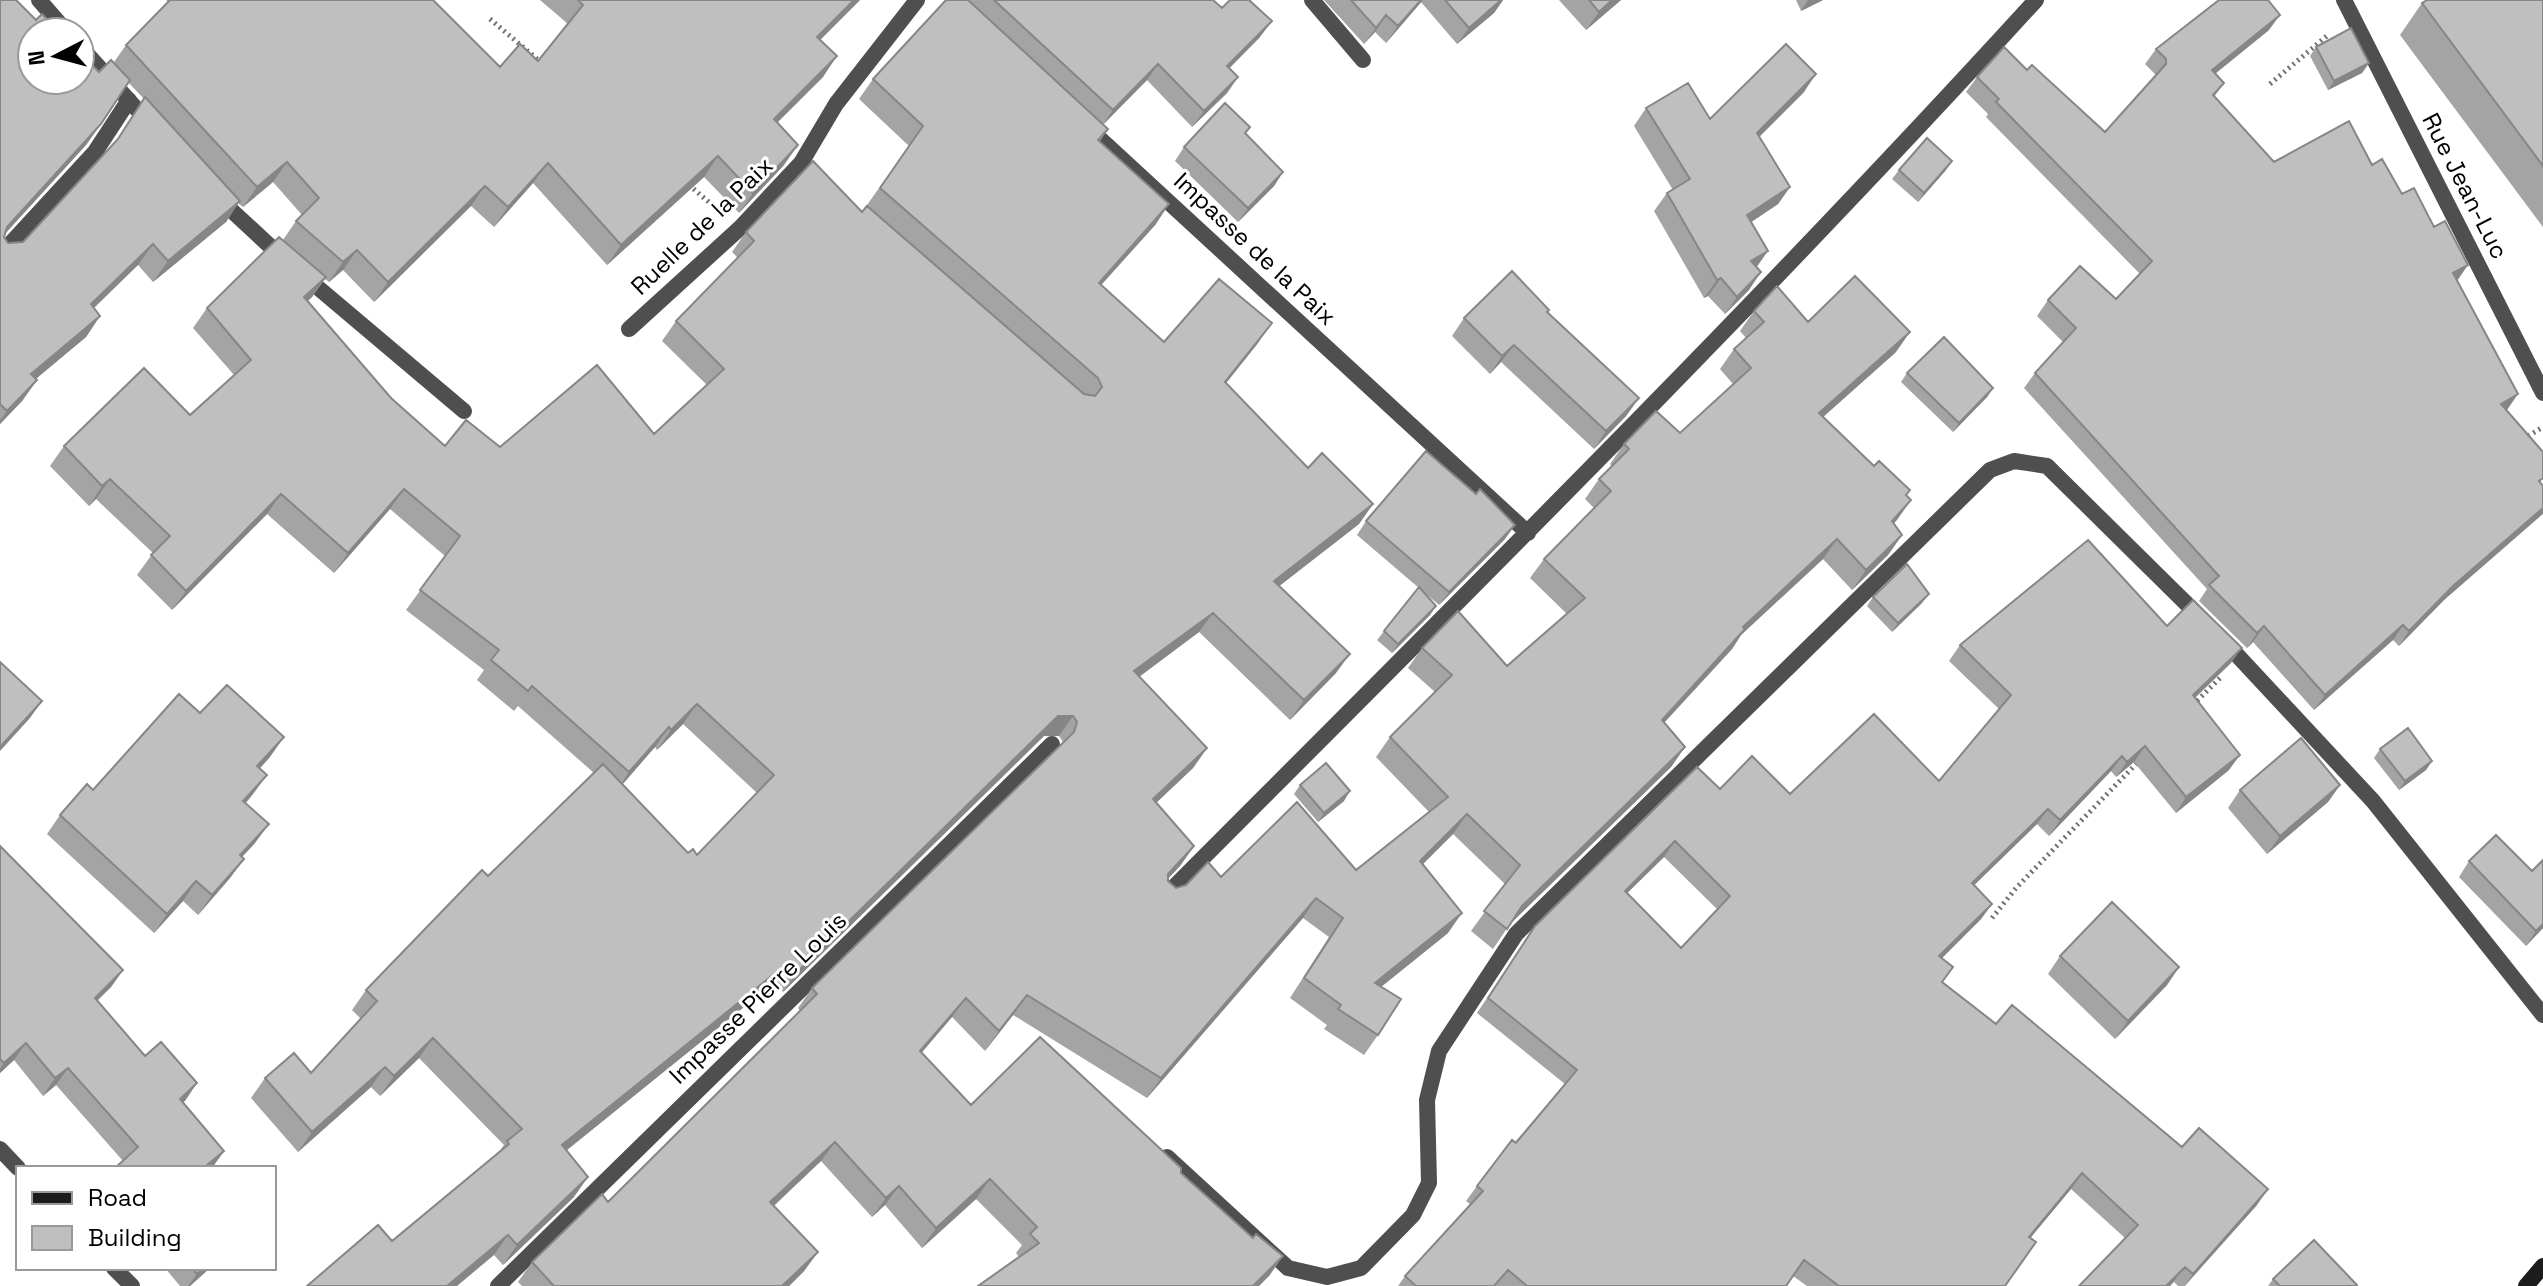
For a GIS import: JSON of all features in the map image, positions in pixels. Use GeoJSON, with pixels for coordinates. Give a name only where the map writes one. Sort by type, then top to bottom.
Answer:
{"type":"FeatureCollection","features":[{"type":"Feature","properties":{"kind":"street"},"geometry":{"type":"LineString","coordinates":[[39,0],[53,16]]}},
{"type":"Feature","properties":{"kind":"street","name":"Ruelle de la Paix"},"geometry":{"type":"LineString","coordinates":[[629,329],[807,169],[836,104],[917,0]]}},
{"type":"Feature","properties":{"kind":"street"},"geometry":{"type":"LineString","coordinates":[[1312,0],[1363,60]]}},
{"type":"Feature","properties":{"kind":"street"},"geometry":{"type":"LineString","coordinates":[[1164,897],[1528,533],[1881,171],[2036,0]]}},
{"type":"Feature","properties":{"kind":"street","name":"Rue Jean-Luc"},"geometry":{"type":"LineString","coordinates":[[2344,0],[2543,393]]}},
{"type":"Feature","properties":{"kind":"street"},"geometry":{"type":"LineString","coordinates":[[96,64],[159,133]]}},
{"type":"Feature","properties":{"kind":"street"},"geometry":{"type":"LineString","coordinates":[[0,255],[95,152],[129,100]]}},
{"type":"Feature","properties":{"kind":"street","name":"Impasse de la Paix"},"geometry":{"type":"LineString","coordinates":[[1076,117],[1528,533]]}},
{"type":"Feature","properties":{"kind":"street"},"geometry":{"type":"LineString","coordinates":[[210,188],[240,221],[464,411]]}},
{"type":"Feature","properties":{"kind":"street"},"geometry":{"type":"LineString","coordinates":[[1167,1157],[1288,1268],[1327,1277],[1361,1268],[1413,1215],[1429,1183],[1427,1100],[1439,1051],[1516,934],[1990,470],[2014,461],[2047,466],[2240,657],[2373,801],[2543,1015]]}},
{"type":"Feature","properties":{"kind":"street","name":"Impasse Pierre Louis"},"geometry":{"type":"LineString","coordinates":[[498,1286],[1052,744]]}},
{"type":"Feature","properties":{"kind":"street"},"geometry":{"type":"LineString","coordinates":[[0,1150],[16,1166]]}},
{"type":"Feature","properties":{"kind":"street"},"geometry":{"type":"LineString","coordinates":[[2526,1286],[2543,1266]]}},
{"type":"Feature","properties":{"kind":"street"},"geometry":{"type":"LineString","coordinates":[[116,1270],[132,1286]]}},
{"type":"Feature","properties":{"kind":"path"},"geometry":{"type":"LineString","coordinates":[[2270,84],[2312,46],[2353,18]]}},
{"type":"Feature","properties":{"kind":"path"},"geometry":{"type":"LineString","coordinates":[[490,19],[549,69]]}},
{"type":"Feature","properties":{"kind":"path"},"geometry":{"type":"LineString","coordinates":[[681,178],[740,228]]}},
{"type":"Feature","properties":{"kind":"building"},"geometry":{"type":"Polygon","coordinates":[[[0,0],[16,0],[32,16],[16,16],[16,96],[96,96],[96,69],[99,72],[111,60],[130,80],[101,124],[7,227],[4,237],[8,243],[23,242],[118,139],[145,97],[240,201],[168,261],[153,244],[91,304],[100,316],[31,374],[37,380],[7,411],[0,404],[0,0]]]}},
{"type":"Feature","properties":{"kind":"building"},"geometry":{"type":"Polygon","coordinates":[[[170,0],[433,0],[500,67],[520,44],[538,61],[583,5],[578,0],[854,0],[817,37],[837,56],[774,119],[798,145],[753,193],[718,156],[621,245],[548,163],[508,207],[485,186],[388,282],[357,250],[343,262],[296,221],[319,198],[287,162],[257,187],[126,45],[170,0]]]}},
{"type":"Feature","properties":{"kind":"building"},"geometry":{"type":"Polygon","coordinates":[[[946,0],[968,0],[1108,129],[1098,140],[1169,204],[1099,283],[1164,342],[1219,279],[1272,323],[1225,382],[1308,468],[1322,453],[1373,504],[1274,581],[1350,654],[1304,700],[1213,613],[1134,671],[1207,748],[1153,799],[1194,846],[1168,874],[1168,881],[1176,888],[1186,885],[1208,862],[1221,877],[1297,802],[1356,870],[1448,797],[1390,737],[1452,675],[1422,648],[1458,611],[1507,666],[1585,598],[1544,559],[1611,491],[1599,479],[1629,449],[1624,444],[1656,411],[1680,433],[1751,368],[1734,349],[1764,322],[1754,311],[1777,286],[1808,322],[1855,276],[1910,332],[1819,413],[1874,466],[1879,461],[1910,490],[1906,495],[1911,500],[1892,521],[1902,535],[1866,570],[1837,539],[1743,627],[1745,629],[1662,720],[1685,747],[1522,906],[1507,929],[1484,911],[1520,865],[1467,814],[1420,861],[1462,913],[1375,983],[1401,999],[1378,1035],[1338,1009],[1341,1005],[1304,978],[1343,918],[1316,898],[1161,1078],[1027,995],[999,1031],[966,998],[920,1051],[971,1105],[1040,1037],[1253,1238],[1256,1234],[1283,1256],[1253,1286],[978,1286],[1039,1243],[1030,1234],[1037,1227],[990,1179],[936,1228],[899,1186],[886,1198],[835,1142],[770,1202],[818,1252],[782,1286],[554,1286],[532,1262],[602,1194],[608,1202],[817,994],[812,988],[1074,732],[1077,722],[1073,716],[1058,716],[797,972],[789,962],[562,1145],[588,1177],[517,1245],[508,1235],[447,1286],[307,1286],[378,1225],[392,1241],[509,1144],[507,1141],[522,1129],[433,1038],[394,1076],[385,1067],[312,1132],[265,1078],[294,1053],[311,1073],[377,1001],[366,990],[482,870],[488,876],[603,764],[688,853],[693,849],[697,855],[774,775],[697,704],[671,730],[669,727],[629,772],[532,686],[528,691],[491,660],[499,650],[420,590],[460,536],[404,489],[348,553],[281,494],[186,591],[151,555],[170,536],[110,479],[102,486],[64,446],[144,368],[190,415],[251,360],[207,308],[279,237],[326,277],[304,297],[391,398],[445,446],[466,420],[500,447],[597,365],[654,434],[724,369],[676,321],[754,241],[746,232],[813,161],[862,212],[867,206],[1084,394],[1095,396],[1102,387],[1098,378],[880,188],[923,126],[873,79],[946,0]]]}},
{"type":"Feature","properties":{"kind":"building"},"geometry":{"type":"Polygon","coordinates":[[[994,0],[1213,0],[1222,8],[1230,0],[1249,0],[1272,21],[1227,66],[1238,77],[1204,111],[1158,64],[1113,110],[994,0]]]}},
{"type":"Feature","properties":{"kind":"building"},"geometry":{"type":"Polygon","coordinates":[[[1351,0],[1421,0],[1398,26],[1386,15],[1376,28],[1351,0]]]}},
{"type":"Feature","properties":{"kind":"building"},"geometry":{"type":"Polygon","coordinates":[[[1445,0],[1501,0],[1469,28],[1445,0]]]}},
{"type":"Feature","properties":{"kind":"building"},"geometry":{"type":"Polygon","coordinates":[[[1589,0],[1612,0],[1599,12],[1589,0]]]}},
{"type":"Feature","properties":{"kind":"building"},"geometry":{"type":"Polygon","coordinates":[[[2219,0],[2268,0],[2280,15],[2212,70],[2224,83],[2213,95],[2274,162],[2349,121],[2372,165],[2382,159],[2402,194],[2414,188],[2434,227],[2445,221],[2468,265],[2453,273],[2518,394],[2501,404],[2543,452],[2543,478],[2539,481],[2543,486],[2543,508],[2453,586],[2409,631],[2403,625],[2325,695],[2264,626],[2257,633],[2209,585],[2219,576],[2035,373],[2076,328],[2048,300],[2080,266],[2116,299],[2152,261],[1996,102],[1999,99],[1977,77],[2004,47],[2027,70],[2032,65],[2105,132],[2166,64],[2166,59],[2156,49],[2219,0]]]}},
{"type":"Feature","properties":{"kind":"building"},"geometry":{"type":"Polygon","coordinates":[[[2427,0],[2543,0],[2543,166],[2422,3],[2427,0]]]}},
{"type":"Feature","properties":{"kind":"building"},"geometry":{"type":"Polygon","coordinates":[[[2351,28],[2369,63],[2334,81],[2316,47],[2351,28]]]}},
{"type":"Feature","properties":{"kind":"building"},"geometry":{"type":"Polygon","coordinates":[[[1786,44],[1816,74],[1757,133],[1790,187],[1747,215],[1768,251],[1751,261],[1761,272],[1737,297],[1721,278],[1717,280],[1667,193],[1690,179],[1646,108],[1688,83],[1710,119],[1786,44]]]}},
{"type":"Feature","properties":{"kind":"building"},"geometry":{"type":"Polygon","coordinates":[[[1225,103],[1250,127],[1245,133],[1283,172],[1248,208],[1184,147],[1225,103]]]}},
{"type":"Feature","properties":{"kind":"building"},"geometry":{"type":"Polygon","coordinates":[[[1927,138],[1952,161],[1924,193],[1899,170],[1927,138]]]}},
{"type":"Feature","properties":{"kind":"building"},"geometry":{"type":"Polygon","coordinates":[[[1512,271],[1549,310],[1547,312],[1639,398],[1606,431],[1514,345],[1502,356],[1464,318],[1512,271]]]}},
{"type":"Feature","properties":{"kind":"building"},"geometry":{"type":"Polygon","coordinates":[[[1944,337],[1993,388],[1959,423],[1907,373],[1944,337]]]}},
{"type":"Feature","properties":{"kind":"building"},"geometry":{"type":"Polygon","coordinates":[[[1426,451],[1476,494],[1480,489],[1515,525],[1449,592],[1366,521],[1426,451]]]}},
{"type":"Feature","properties":{"kind":"building"},"geometry":{"type":"Polygon","coordinates":[[[2088,540],[2167,626],[2193,600],[2242,648],[2193,695],[2240,755],[2186,797],[2145,746],[2127,762],[2122,756],[2060,820],[2048,809],[1972,883],[1992,904],[1939,956],[1953,967],[1942,982],[1996,1024],[2012,1005],[2182,1147],[2199,1128],[2268,1189],[2193,1274],[2185,1267],[2166,1286],[2079,1286],[2138,1225],[2082,1173],[2029,1237],[2036,1242],[2005,1286],[1839,1286],[1804,1260],[1786,1286],[1527,1286],[1508,1270],[1494,1286],[1416,1286],[1405,1276],[1483,1191],[1477,1186],[1512,1140],[1516,1143],[1577,1070],[1488,998],[1535,926],[1697,767],[1720,789],[1752,756],[1790,794],[1874,714],[1939,781],[2011,695],[1960,645],[2088,540]],[[1675,841],[1625,891],[1681,948],[1730,896],[1675,841]]]}},
{"type":"Feature","properties":{"kind":"building"},"geometry":{"type":"Polygon","coordinates":[[[1907,564],[1929,594],[1898,623],[1873,597],[1907,564]]]}},
{"type":"Feature","properties":{"kind":"building"},"geometry":{"type":"Polygon","coordinates":[[[1419,587],[1436,606],[1398,644],[1384,631],[1419,587]]]}},
{"type":"Feature","properties":{"kind":"building"},"geometry":{"type":"Polygon","coordinates":[[[0,662],[42,701],[0,747],[0,662]]]}},
{"type":"Feature","properties":{"kind":"building"},"geometry":{"type":"Polygon","coordinates":[[[227,685],[284,737],[257,766],[267,775],[243,801],[269,824],[240,855],[244,859],[212,895],[196,881],[167,914],[60,815],[87,784],[93,790],[179,694],[200,713],[227,685]]]}},
{"type":"Feature","properties":{"kind":"building"},"geometry":{"type":"Polygon","coordinates":[[[2408,728],[2432,761],[2405,781],[2380,749],[2408,728]]]}},
{"type":"Feature","properties":{"kind":"building"},"geometry":{"type":"Polygon","coordinates":[[[2301,738],[2340,785],[2280,836],[2240,790],[2301,738]]]}},
{"type":"Feature","properties":{"kind":"building"},"geometry":{"type":"Polygon","coordinates":[[[1326,763],[1350,791],[1324,813],[1300,785],[1326,763]]]}},
{"type":"Feature","properties":{"kind":"building"},"geometry":{"type":"Polygon","coordinates":[[[2496,835],[2532,871],[2543,860],[2543,924],[2536,931],[2469,861],[2496,835]]]}},
{"type":"Feature","properties":{"kind":"building"},"geometry":{"type":"Polygon","coordinates":[[[0,846],[123,970],[95,998],[145,1056],[161,1042],[197,1083],[180,1099],[224,1151],[208,1166],[117,1166],[138,1147],[68,1068],[55,1078],[26,1043],[4,1063],[0,1059],[0,846]]]}},
{"type":"Feature","properties":{"kind":"building"},"geometry":{"type":"Polygon","coordinates":[[[2112,902],[2179,967],[2128,1021],[2060,956],[2112,902]]]}},
{"type":"Feature","properties":{"kind":"building"},"geometry":{"type":"Polygon","coordinates":[[[2314,1240],[2356,1286],[2280,1286],[2273,1279],[2314,1240]]]}}]}
